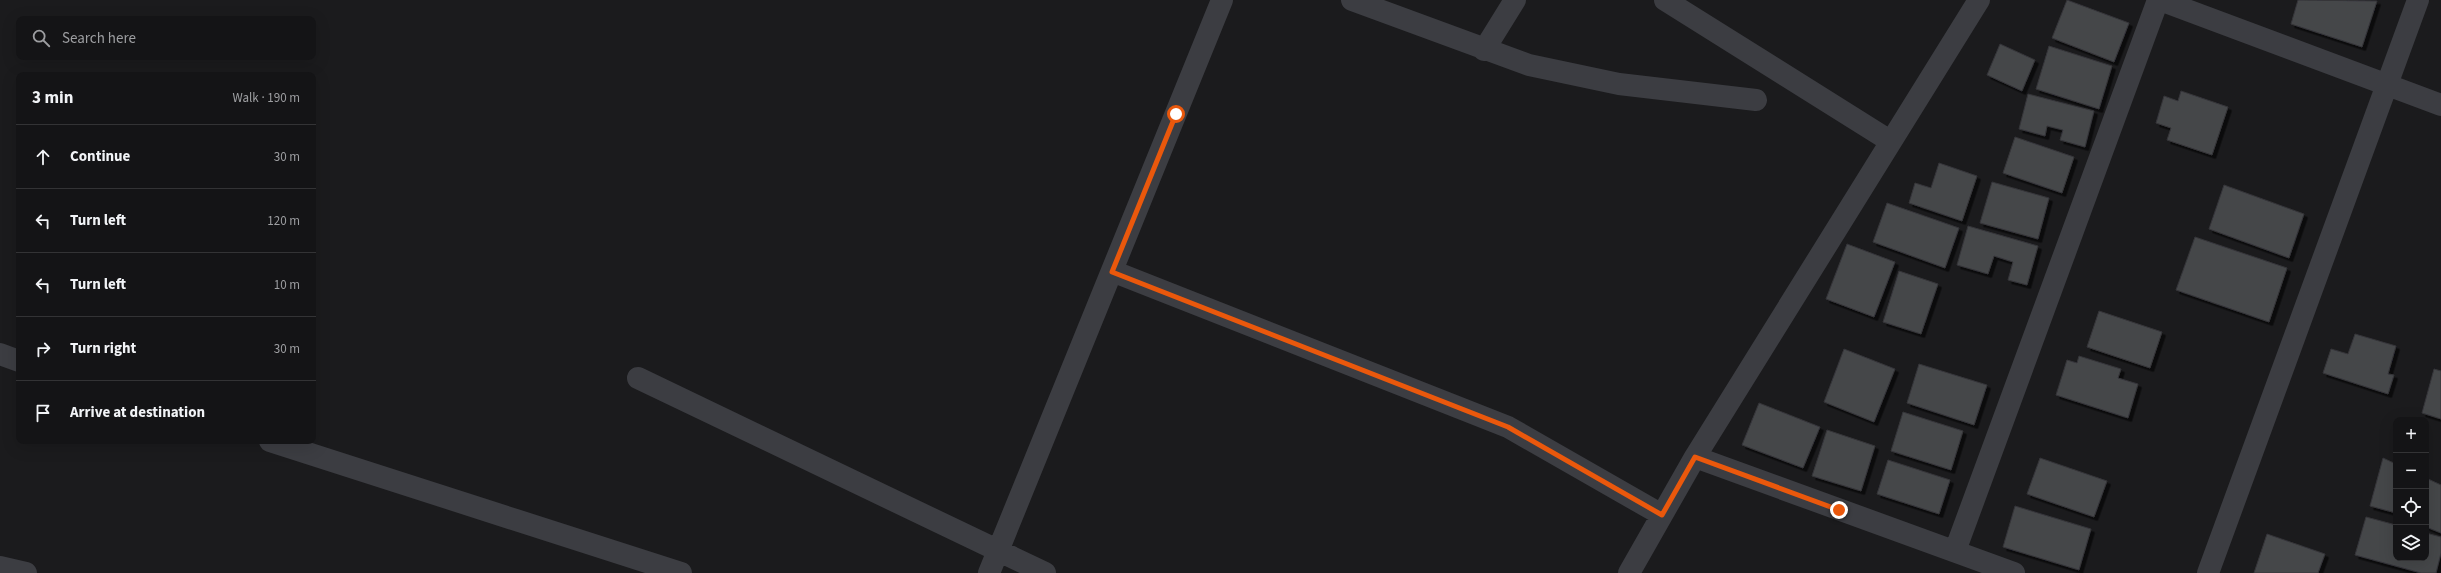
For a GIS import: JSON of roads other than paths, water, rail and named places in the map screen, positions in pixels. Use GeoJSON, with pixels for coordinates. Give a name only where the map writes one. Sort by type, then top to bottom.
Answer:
{"type":"FeatureCollection","features":[{"type":"Feature","properties":{"kind":"street"},"geometry":{"type":"LineString","coordinates":[[990,573],[1222,0]]}},
{"type":"Feature","properties":{"kind":"street"},"geometry":{"type":"LineString","coordinates":[[1352,0],[1484,50],[1529,65],[1619,84],[1756,100]]}},
{"type":"Feature","properties":{"kind":"street"},"geometry":{"type":"LineString","coordinates":[[1484,50],[1515,0]]}},
{"type":"Feature","properties":{"kind":"street"},"geometry":{"type":"LineString","coordinates":[[1665,0],[1890,141]]}},
{"type":"Feature","properties":{"kind":"street"},"geometry":{"type":"LineString","coordinates":[[1629,573],[1695,457],[1979,0]]}},
{"type":"Feature","properties":{"kind":"street"},"geometry":{"type":"LineString","coordinates":[[1955,552],[2159,0],[2441,105]]}},
{"type":"Feature","properties":{"kind":"street"},"geometry":{"type":"LineString","coordinates":[[2208,573],[2385,84],[2418,0]]}},
{"type":"Feature","properties":{"kind":"street"},"geometry":{"type":"LineString","coordinates":[[1112,272],[1508,427],[1662,515]]}},
{"type":"Feature","properties":{"kind":"street"},"geometry":{"type":"LineString","coordinates":[[0,354],[16,359]]}},
{"type":"Feature","properties":{"kind":"street"},"geometry":{"type":"LineString","coordinates":[[638,378],[1045,573]]}},
{"type":"Feature","properties":{"kind":"street"},"geometry":{"type":"LineString","coordinates":[[279,444],[681,573]]}},
{"type":"Feature","properties":{"kind":"street"},"geometry":{"type":"LineString","coordinates":[[1695,457],[2014,573]]}},
{"type":"Feature","properties":{"kind":"street"},"geometry":{"type":"LineString","coordinates":[[0,567],[26,573]]}}]}
